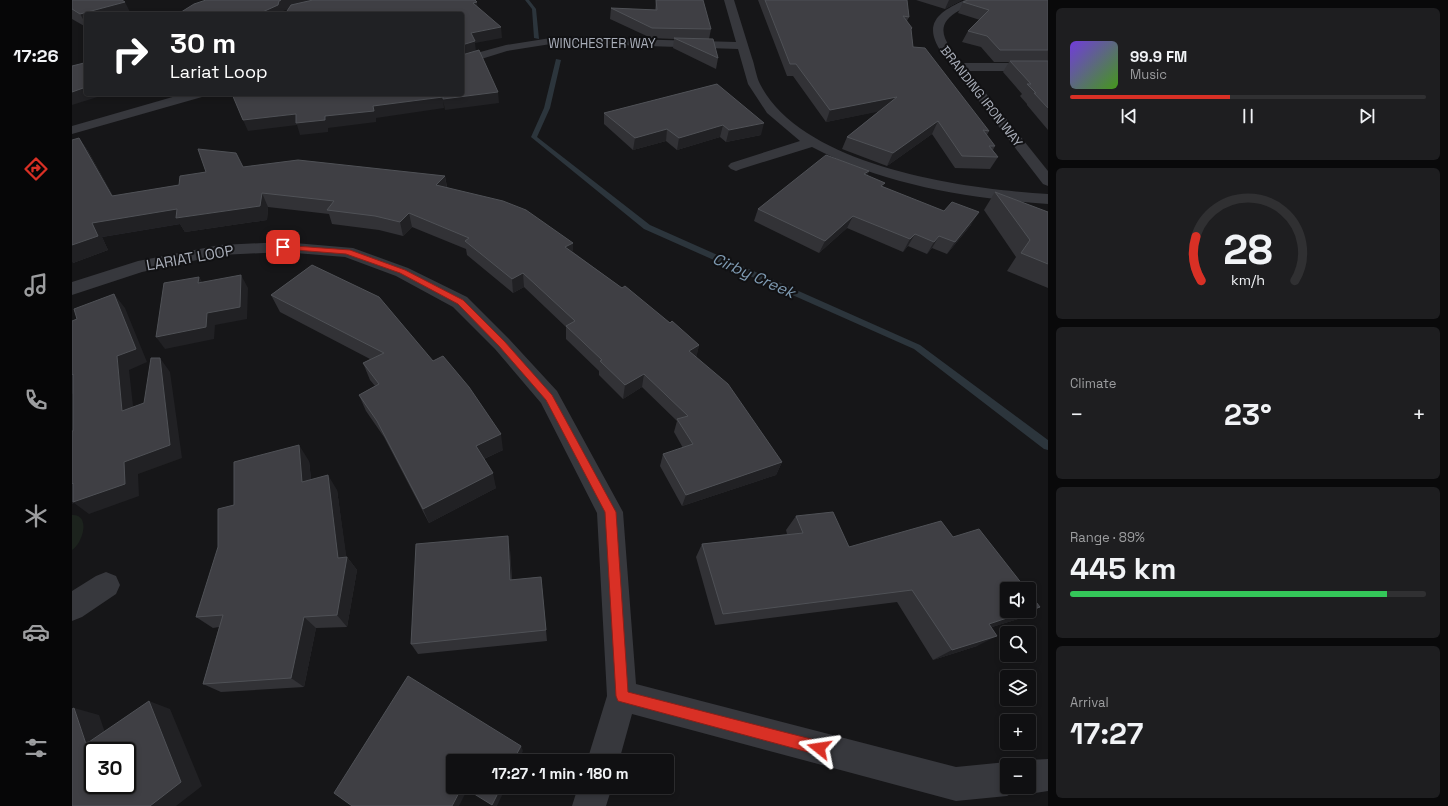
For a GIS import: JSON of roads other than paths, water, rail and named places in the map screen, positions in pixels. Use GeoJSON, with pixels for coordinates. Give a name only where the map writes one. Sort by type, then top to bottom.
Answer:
{"type":"FeatureCollection","features":[{"type":"Feature","properties":{"kind":"street"},"geometry":{"type":"LineString","coordinates":[[729,0],[759,95],[776,115],[812,142],[862,164],[926,184],[999,196],[1048,199]]}},
{"type":"Feature","properties":{"kind":"street","name":"BRANDING IRON WAY"},"geometry":{"type":"LineString","coordinates":[[974,0],[948,13],[940,20],[936,31],[941,44],[1048,180]]}},
{"type":"Feature","properties":{"kind":"street","name":"WINCHESTER WAY"},"geometry":{"type":"LineString","coordinates":[[464,60],[506,48],[557,40],[743,46]]}},
{"type":"Feature","properties":{"kind":"street"},"geometry":{"type":"LineString","coordinates":[[960,67],[1043,67]]}},
{"type":"Feature","properties":{"kind":"street"},"geometry":{"type":"LineString","coordinates":[[72,130],[190,96]]}},
{"type":"Feature","properties":{"kind":"street"},"geometry":{"type":"LineString","coordinates":[[736,166],[812,142]]}},
{"type":"Feature","properties":{"kind":"street","name":"LARIAT LOOP"},"geometry":{"type":"LineString","coordinates":[[72,290],[138,267],[220,250],[283,247],[347,252],[402,272],[460,302],[502,344],[549,397],[610,512],[622,696],[605,754]]}},
{"type":"Feature","properties":{"kind":"street"},"geometry":{"type":"LineString","coordinates":[[72,607],[106,585]]}},
{"type":"Feature","properties":{"kind":"street"},"geometry":{"type":"LineString","coordinates":[[622,696],[956,784],[1000,780]]}},
{"type":"Feature","properties":{"kind":"street"},"geometry":{"type":"LineString","coordinates":[[1036,776],[1048,775]]}},
{"type":"Feature","properties":{"kind":"street"},"geometry":{"type":"LineString","coordinates":[[590,806],[593,794]]}},
{"type":"Feature","properties":{"kind":"waterway","name":"Cirby Creek"},"geometry":{"type":"LineString","coordinates":[[527,0],[534,9],[537,38]]}},
{"type":"Feature","properties":{"kind":"waterway","name":"Cirby Creek"},"geometry":{"type":"LineString","coordinates":[[558,60],[547,108],[534,137],[647,227],[917,347],[1048,446]]}}]}
